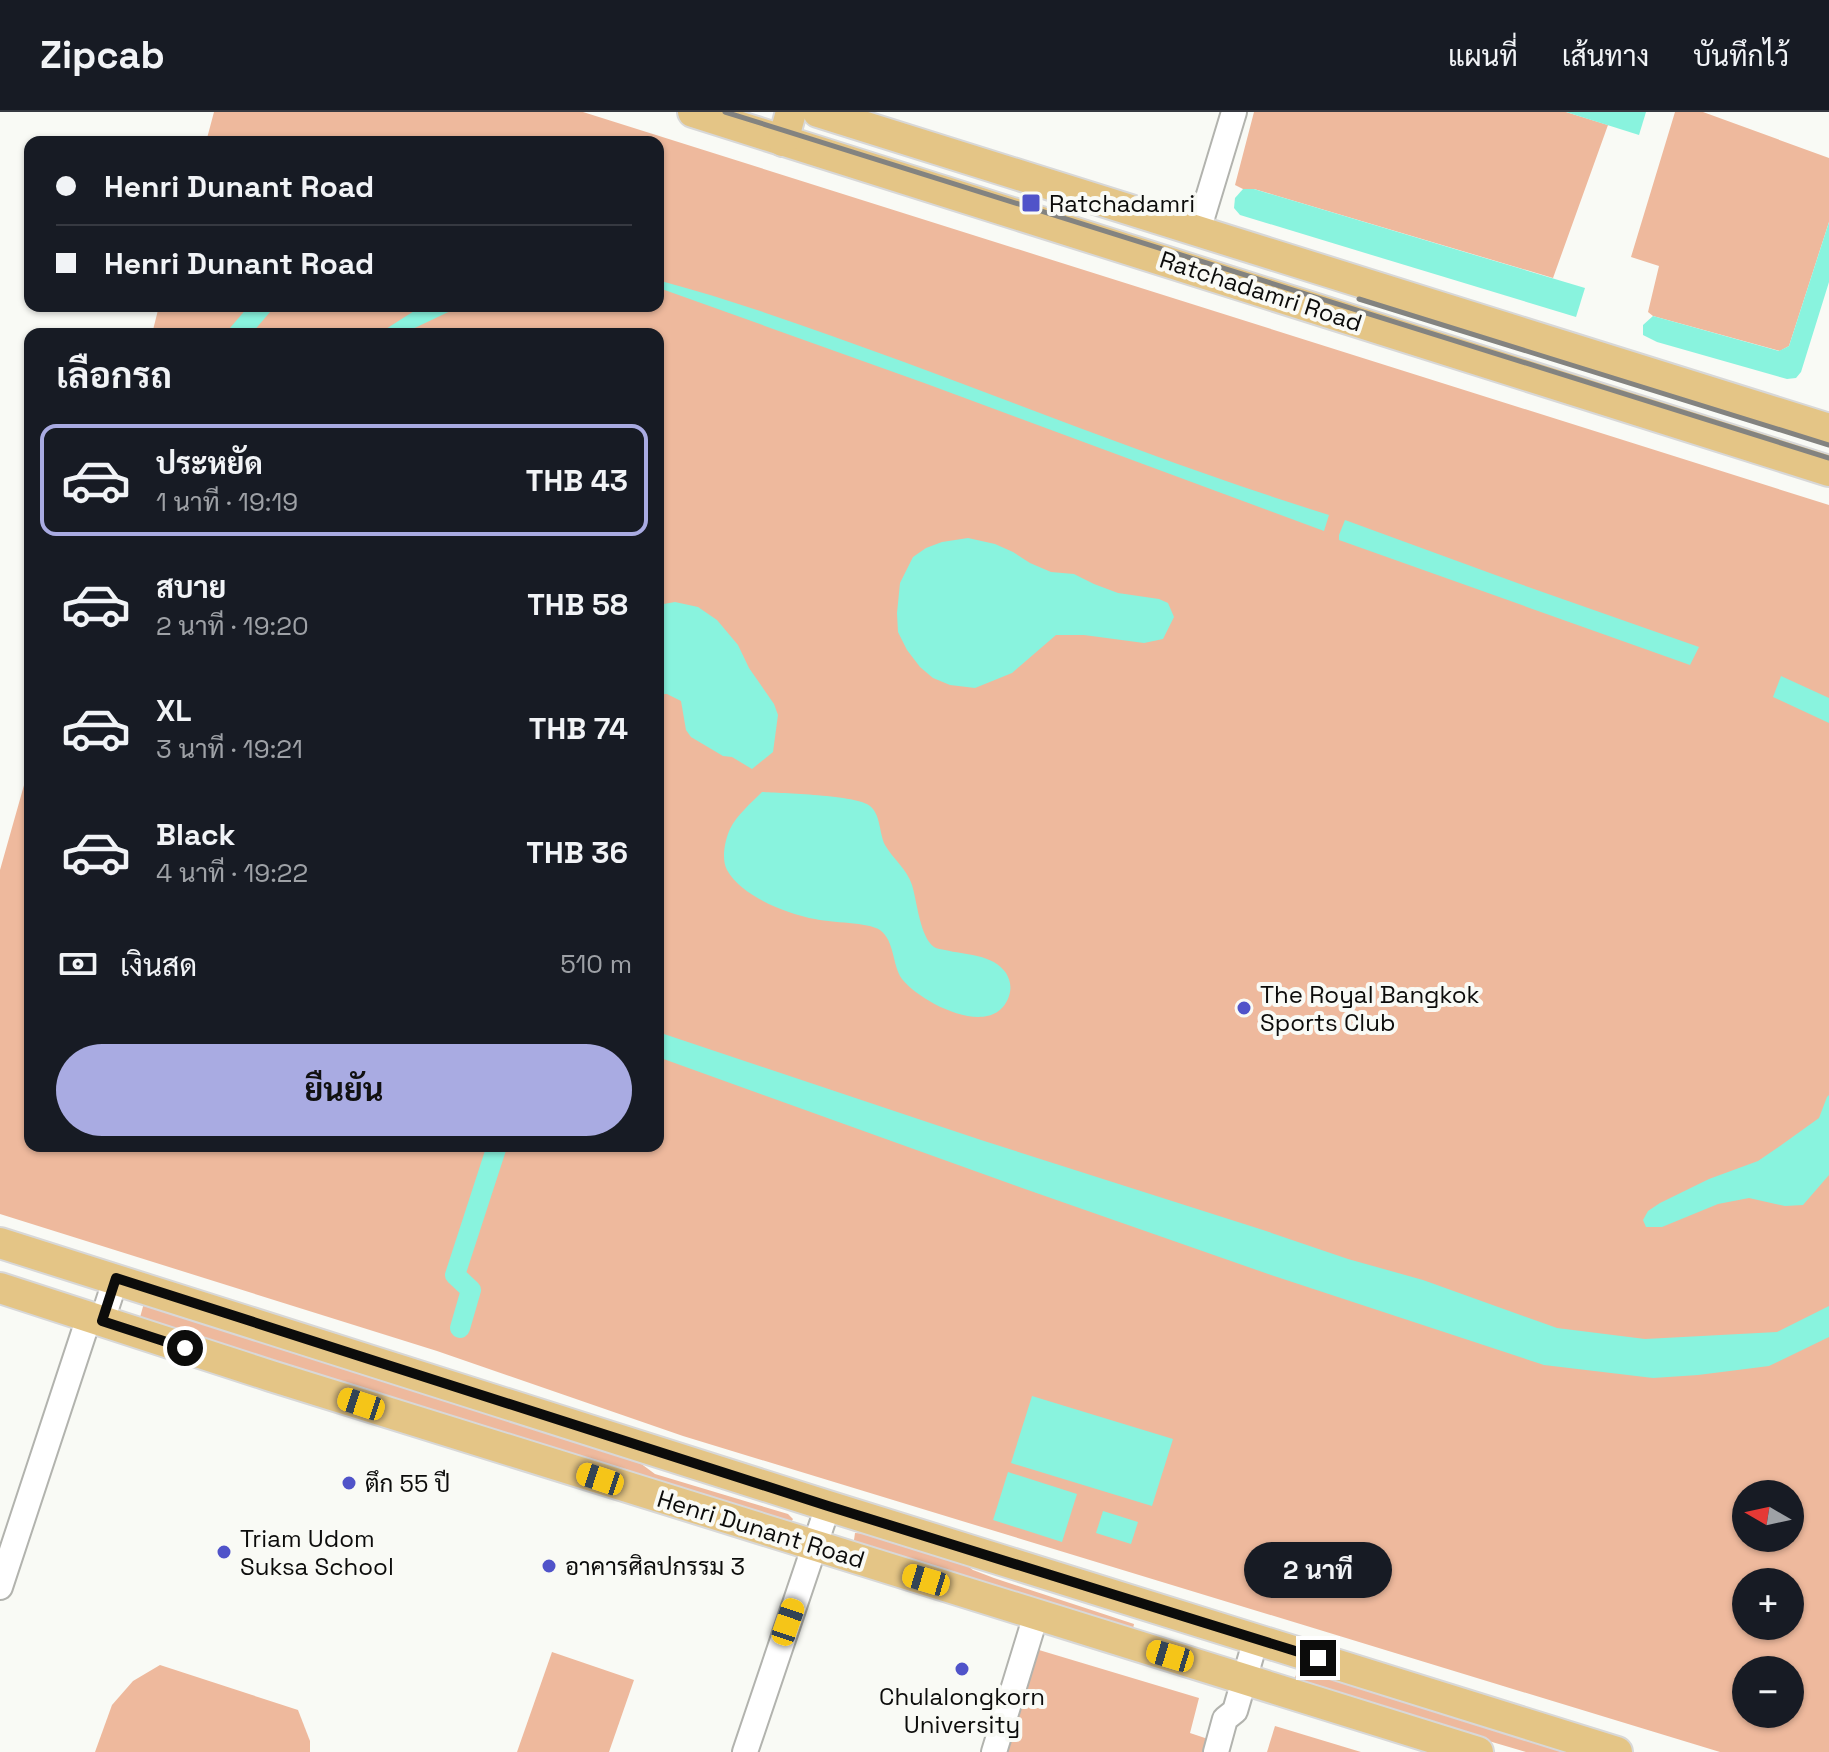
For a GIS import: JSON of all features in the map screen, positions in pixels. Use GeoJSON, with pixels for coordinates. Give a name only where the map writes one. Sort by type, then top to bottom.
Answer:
{"type":"FeatureCollection","features":[{"type":"Feature","properties":{"kind":"main road","name":"Ratchadamri Road"},"geometry":{"type":"LineString","coordinates":[[693,112],[787,126],[1569,389],[1829,471]]}},
{"type":"Feature","properties":{"kind":"main road","name":"Ratchadamri Road"},"geometry":{"type":"LineString","coordinates":[[818,112],[1829,429]]}},
{"type":"Feature","properties":{"kind":"main road"},"geometry":{"type":"LineString","coordinates":[[1569,389],[1582,351]]}},
{"type":"Feature","properties":{"kind":"main road","name":"Henri Dunant Road"},"geometry":{"type":"LineString","coordinates":[[0,1243],[1617,1752]]}},
{"type":"Feature","properties":{"kind":"main road","name":"Henri Dunant Road"},"geometry":{"type":"LineString","coordinates":[[0,1288],[271,1376],[1478,1752]]}},
{"type":"Feature","properties":{"kind":"street"},"geometry":{"type":"LineString","coordinates":[[1198,231],[1234,112]]}},
{"type":"Feature","properties":{"kind":"street"},"geometry":{"type":"LineString","coordinates":[[0,1587],[96,1319],[116,1278]]}},
{"type":"Feature","properties":{"kind":"street"},"geometry":{"type":"LineString","coordinates":[[745,1752],[828,1506]]}},
{"type":"Feature","properties":{"kind":"street"},"geometry":{"type":"LineString","coordinates":[[994,1752],[1036,1615]]}},
{"type":"Feature","properties":{"kind":"street"},"geometry":{"type":"LineString","coordinates":[[1216,1752],[1225,1719],[1235,1711],[1256,1639]]}},
{"type":"Feature","properties":{"kind":"street"},"geometry":{"type":"LineString","coordinates":[[1234,1752],[1243,1722],[1235,1711]]}},
{"type":"Feature","properties":{"kind":"shaded area","name":"The Royal Bangkok Sports Club"},"geometry":{"type":"Polygon","coordinates":[[[214,112],[583,112],[659,136],[208,136],[214,112]]]}},
{"type":"Feature","properties":{"kind":"shaded area"},"geometry":{"type":"Polygon","coordinates":[[[1254,112],[1566,112],[1608,125],[1553,278],[1235,185],[1254,112]]]}},
{"type":"Feature","properties":{"kind":"shaded area"},"geometry":{"type":"Polygon","coordinates":[[[1566,112],[1646,112],[1639,135],[1566,112]]]}},
{"type":"Feature","properties":{"kind":"shaded area"},"geometry":{"type":"Polygon","coordinates":[[[1675,112],[1703,112],[1829,158],[1829,222],[1789,346],[1780,351],[1653,316],[1648,312],[1659,266],[1631,257],[1675,112]]]}},
{"type":"Feature","properties":{"kind":"shaded area","name":"The Royal Bangkok Sports Club"},"geometry":{"type":"Polygon","coordinates":[[[664,138],[1829,505],[1829,1752],[1720,1752],[683,1436],[437,1351],[0,1214],[0,870],[24,785],[24,1152],[664,1152],[664,328],[154,328],[158,312],[664,312],[664,138]]]}},
{"type":"Feature","properties":{"kind":"shaded area"},"geometry":{"type":"Polygon","coordinates":[[[1243,189],[1254,189],[1585,288],[1576,317],[1240,215],[1234,208],[1235,198],[1243,189]]]}},
{"type":"Feature","properties":{"kind":"shaded area"},"geometry":{"type":"Polygon","coordinates":[[[1829,222],[1829,282],[1801,372],[1796,378],[1787,379],[1657,342],[1643,335],[1643,325],[1653,316],[1779,351],[1789,346],[1829,222]]]}},
{"type":"Feature","properties":{"kind":"shaded area"},"geometry":{"type":"Polygon","coordinates":[[[664,282],[814,329],[1168,461],[1329,515],[1324,531],[664,290],[664,282]]]}},
{"type":"Feature","properties":{"kind":"shaded area"},"geometry":{"type":"Polygon","coordinates":[[[413,312],[448,312],[415,328],[387,328],[413,312]]]}},
{"type":"Feature","properties":{"kind":"shaded area"},"geometry":{"type":"Polygon","coordinates":[[[1345,520],[1699,647],[1690,665],[1339,540],[1345,520]]]}},
{"type":"Feature","properties":{"kind":"shaded area"},"geometry":{"type":"Polygon","coordinates":[[[968,538],[995,544],[1051,572],[1074,574],[1118,593],[1159,599],[1168,603],[1174,617],[1163,639],[1144,643],[1084,635],[1056,635],[1012,673],[975,688],[950,685],[933,678],[920,667],[898,632],[900,583],[913,557],[926,548],[968,538]]]}},
{"type":"Feature","properties":{"kind":"shaded area"},"geometry":{"type":"Polygon","coordinates":[[[675,602],[698,607],[717,620],[738,645],[749,668],[774,704],[778,715],[773,752],[752,769],[691,737],[686,730],[681,701],[664,694],[664,604],[675,602]]]}},
{"type":"Feature","properties":{"kind":"shaded area"},"geometry":{"type":"Polygon","coordinates":[[[1781,676],[1829,698],[1829,723],[1773,697],[1781,676]]]}},
{"type":"Feature","properties":{"kind":"shaded area"},"geometry":{"type":"Polygon","coordinates":[[[762,792],[851,799],[870,806],[876,814],[885,845],[910,879],[929,942],[937,948],[978,956],[1000,967],[1010,987],[1009,996],[1001,1009],[989,1016],[974,1017],[940,1007],[902,979],[888,940],[880,930],[867,925],[804,917],[766,902],[743,888],[725,866],[725,844],[736,819],[762,792]]]}},
{"type":"Feature","properties":{"kind":"shaded area"},"geometry":{"type":"Polygon","coordinates":[[[664,1034],[1348,1259],[1423,1280],[1557,1328],[1645,1339],[1777,1332],[1829,1306],[1829,1337],[1769,1366],[1698,1375],[1653,1378],[1544,1365],[1271,1275],[664,1059],[664,1034]]]}},
{"type":"Feature","properties":{"kind":"shaded area"},"geometry":{"type":"Polygon","coordinates":[[[1829,1095],[1829,1175],[1803,1205],[1785,1206],[1749,1198],[1718,1204],[1662,1227],[1646,1227],[1643,1220],[1648,1211],[1660,1203],[1709,1179],[1758,1161],[1819,1118],[1829,1095]]]}},
{"type":"Feature","properties":{"kind":"shaded area"},"geometry":{"type":"Polygon","coordinates":[[[144,1303],[625,1452],[655,1474],[788,1514],[793,1519],[790,1524],[139,1321],[144,1303]]]}},
{"type":"Feature","properties":{"kind":"shaded area"},"geometry":{"type":"Polygon","coordinates":[[[1032,1396],[1173,1439],[1152,1506],[1011,1463],[1032,1396]]]}},
{"type":"Feature","properties":{"kind":"shaded area"},"geometry":{"type":"Polygon","coordinates":[[[1008,1472],[1077,1494],[1062,1542],[993,1520],[1008,1472]]]}},
{"type":"Feature","properties":{"kind":"shaded area"},"geometry":{"type":"Polygon","coordinates":[[[1103,1511],[1138,1522],[1131,1544],[1096,1533],[1103,1511]]]}},
{"type":"Feature","properties":{"kind":"shaded area"},"geometry":{"type":"Polygon","coordinates":[[[855,1533],[871,1534],[958,1559],[973,1570],[994,1578],[1134,1624],[1133,1629],[857,1545],[855,1533]]]}},
{"type":"Feature","properties":{"kind":"shaded area"},"geometry":{"type":"Polygon","coordinates":[[[1029,1647],[1199,1698],[1190,1733],[1217,1742],[1213,1752],[997,1752],[1029,1647]]]}},
{"type":"Feature","properties":{"kind":"shaded area"},"geometry":{"type":"Polygon","coordinates":[[[552,1652],[634,1680],[609,1752],[517,1752],[552,1652]]]}},
{"type":"Feature","properties":{"kind":"shaded area"},"geometry":{"type":"Polygon","coordinates":[[[160,1665],[298,1710],[310,1741],[310,1752],[95,1752],[112,1705],[133,1681],[160,1665]]]}},
{"type":"Feature","properties":{"kind":"shaded area"},"geometry":{"type":"Polygon","coordinates":[[[1298,1670],[1322,1672],[1579,1752],[1526,1752],[1299,1685],[1294,1680],[1298,1670]]]}},
{"type":"Feature","properties":{"kind":"shaded area"},"geometry":{"type":"Polygon","coordinates":[[[1275,1726],[1361,1752],[1267,1752],[1275,1726]]]}},
{"type":"Feature","properties":{"kind":"waterway"},"geometry":{"type":"LineString","coordinates":[[243,328],[257,312]]}},
{"type":"Feature","properties":{"kind":"waterway"},"geometry":{"type":"LineString","coordinates":[[460,1328],[471,1290],[455,1275],[495,1152]]}},
{"type":"Feature","properties":{"kind":"railway"},"geometry":{"type":"LineString","coordinates":[[725,112],[1829,458]]}},
{"type":"Feature","properties":{"kind":"railway"},"geometry":{"type":"LineString","coordinates":[[1359,299],[1829,445]]}},
{"type":"Feature","properties":{"kind":"place","name":"Ratchadamri"},"geometry":{"type":"Point","coordinates":[1031,203]}},
{"type":"Feature","properties":{"kind":"place","name":"The Royal Bangkok Sports Club"},"geometry":{"type":"Point","coordinates":[1244,1008]}},
{"type":"Feature","properties":{"kind":"place","name":"ตึก 55 ปี"},"geometry":{"type":"Point","coordinates":[349,1483]}},
{"type":"Feature","properties":{"kind":"place","name":"Triam Udom Suksa School"},"geometry":{"type":"Point","coordinates":[224,1552]}},
{"type":"Feature","properties":{"kind":"place","name":"อาคารศิลปกรรม 3"},"geometry":{"type":"Point","coordinates":[549,1566]}},
{"type":"Feature","properties":{"kind":"place","name":"Chulalongkorn University"},"geometry":{"type":"Point","coordinates":[962,1669]}},
{"type":"Feature","properties":{"kind":"route"},"geometry":{"type":"LineString","coordinates":[[185,1348],[102,1321],[116,1278],[828,1506],[1318,1658]]}}]}
